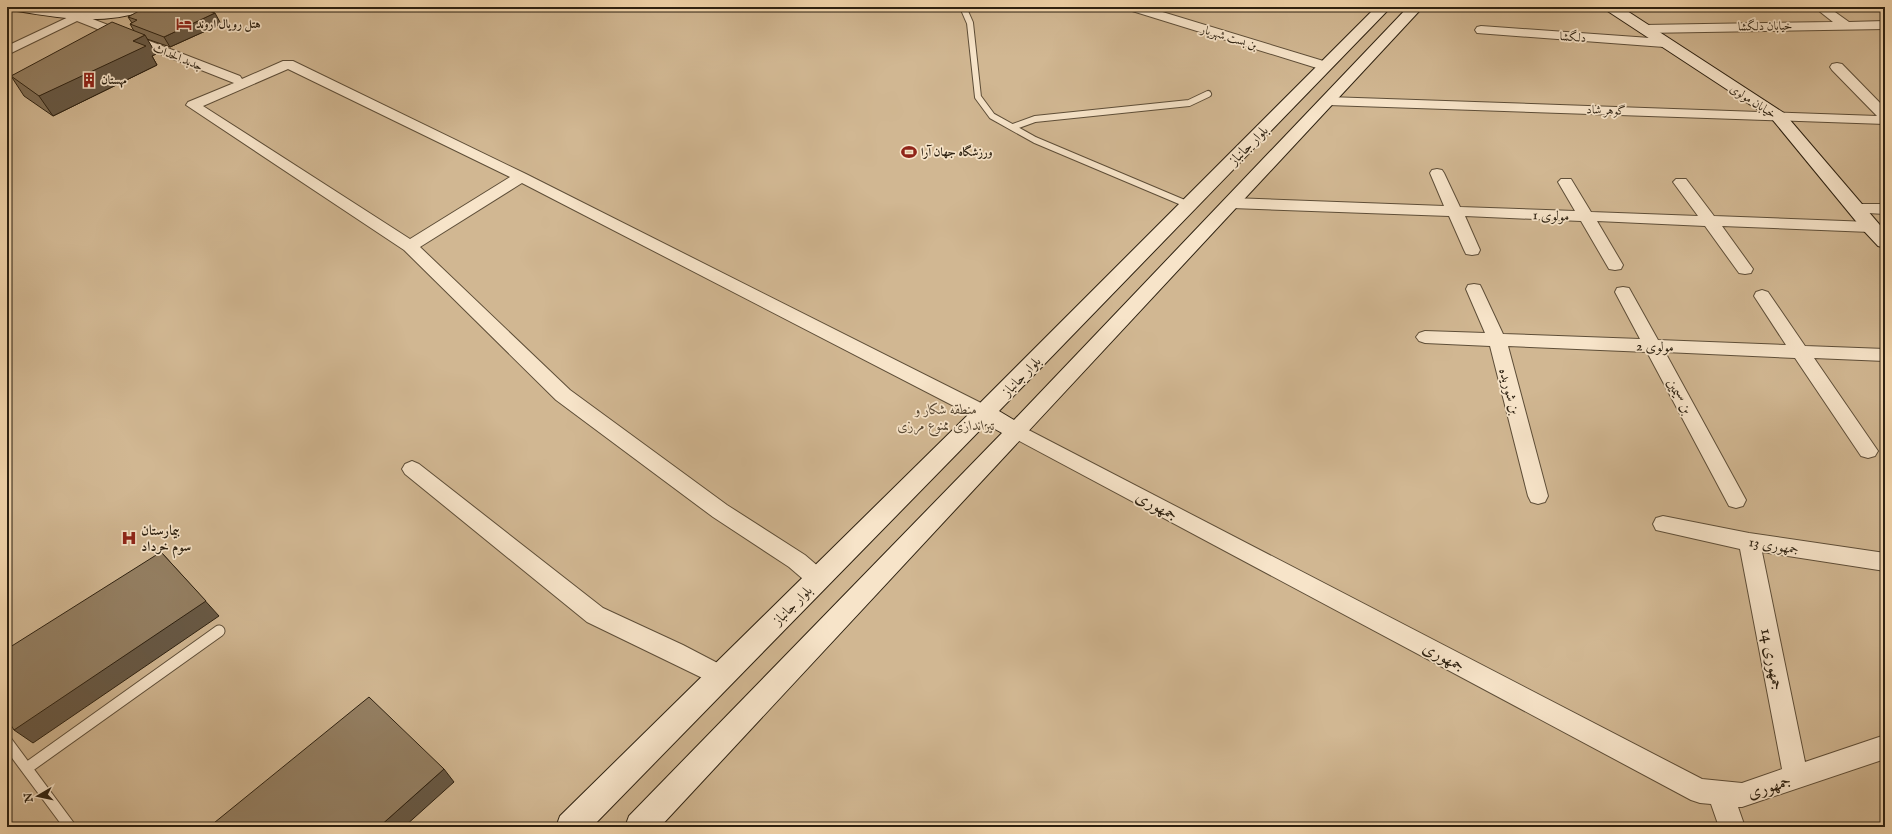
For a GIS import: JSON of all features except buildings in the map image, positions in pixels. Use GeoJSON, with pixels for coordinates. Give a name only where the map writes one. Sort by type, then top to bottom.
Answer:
{"type":"FeatureCollection","features":[{"type":"Feature","properties":{"kind":"main road"},"geometry":{"type":"LineString","coordinates":[[17,7],[77,17],[115,15],[144,7]]}},
{"type":"Feature","properties":{"kind":"main road","name":"بلوار جانباز"},"geometry":{"type":"LineString","coordinates":[[571,827],[984,413],[1384,7]]}},
{"type":"Feature","properties":{"kind":"main road","name":"بلوار جانباز"},"geometry":{"type":"LineString","coordinates":[[640,827],[1017,432],[1416,7]]}},
{"type":"Feature","properties":{"kind":"main road","name":"خیابان مولوی"},"geometry":{"type":"LineString","coordinates":[[1611,7],[1778,116],[1870,227],[1885,242]]}},
{"type":"Feature","properties":{"kind":"main road"},"geometry":{"type":"LineString","coordinates":[[984,413],[1017,432]]}},
{"type":"Feature","properties":{"kind":"street","name":"بن بست شهریار"},"geometry":{"type":"LineString","coordinates":[[1133,7],[1325,66]]}},
{"type":"Feature","properties":{"kind":"street"},"geometry":{"type":"LineString","coordinates":[[1820,7],[1844,24]]}},
{"type":"Feature","properties":{"kind":"street"},"geometry":{"type":"LineString","coordinates":[[7,51],[77,17]]}},
{"type":"Feature","properties":{"kind":"street","name":"جدبد الحداث"},"geometry":{"type":"LineString","coordinates":[[77,17],[235,79]]}},
{"type":"Feature","properties":{"kind":"street","name":"خیابان دلگشا"},"geometry":{"type":"LineString","coordinates":[[1644,29],[1844,24],[1885,25]]}},
{"type":"Feature","properties":{"kind":"street","name":"دلگشا"},"geometry":{"type":"LineString","coordinates":[[1481,30],[1664,43]]}},
{"type":"Feature","properties":{"kind":"street"},"geometry":{"type":"LineString","coordinates":[[818,579],[797,561],[720,511],[563,395],[410,246],[193,105],[288,64],[521,177],[984,413]]}},
{"type":"Feature","properties":{"kind":"street"},"geometry":{"type":"LineString","coordinates":[[1837,67],[1885,116]]}},
{"type":"Feature","properties":{"kind":"street","name":"گوهر شاد"},"geometry":{"type":"LineString","coordinates":[[1328,101],[1885,120]]}},
{"type":"Feature","properties":{"kind":"street"},"geometry":{"type":"LineString","coordinates":[[1437,174],[1472,250]]}},
{"type":"Feature","properties":{"kind":"street"},"geometry":{"type":"LineString","coordinates":[[410,246],[521,177]]}},
{"type":"Feature","properties":{"kind":"street"},"geometry":{"type":"LineString","coordinates":[[1566,182],[1615,265]]}},
{"type":"Feature","properties":{"kind":"street"},"geometry":{"type":"LineString","coordinates":[[1681,182],[1745,268]]}},
{"type":"Feature","properties":{"kind":"street","name":"مولوی 1"},"geometry":{"type":"LineString","coordinates":[[1232,203],[1870,227]]}},
{"type":"Feature","properties":{"kind":"street"},"geometry":{"type":"LineString","coordinates":[[1855,208],[1885,209]]}},
{"type":"Feature","properties":{"kind":"street","name":"بن شوریده"},"geometry":{"type":"LineString","coordinates":[[1474,289],[1497,340],[1538,496]]}},
{"type":"Feature","properties":{"kind":"street","name":"بن سیمین"},"geometry":{"type":"LineString","coordinates":[[1624,292],[1736,500]]}},
{"type":"Feature","properties":{"kind":"street"},"geometry":{"type":"LineString","coordinates":[[1762,296],[1868,451]]}},
{"type":"Feature","properties":{"kind":"street","name":"مولوی 2"},"geometry":{"type":"LineString","coordinates":[[1425,337],[1885,355]]}},
{"type":"Feature","properties":{"kind":"street","name":"جمهوری"},"geometry":{"type":"LineString","coordinates":[[1017,432],[1700,791],[1742,795],[1796,777],[1883,752]]}},
{"type":"Feature","properties":{"kind":"street"},"geometry":{"type":"LineString","coordinates":[[412,469],[595,615],[675,652],[721,676]]}},
{"type":"Feature","properties":{"kind":"street","name":"جمهوری 13"},"geometry":{"type":"LineString","coordinates":[[1663,524],[1749,542],[1885,562]]}},
{"type":"Feature","properties":{"kind":"street","name":"جمهوری 14"},"geometry":{"type":"LineString","coordinates":[[1749,542],[1796,777]]}},
{"type":"Feature","properties":{"kind":"street"},"geometry":{"type":"LineString","coordinates":[[1720,793],[1732,827]]}},
{"type":"Feature","properties":{"kind":"lane"},"geometry":{"type":"LineString","coordinates":[[963,7],[970,23],[978,97],[992,116],[1035,140],[1189,205]]}},
{"type":"Feature","properties":{"kind":"lane"},"geometry":{"type":"LineString","coordinates":[[1013,127],[1035,119],[1189,103],[1208,94]]}},
{"type":"Feature","properties":{"kind":"lane"},"geometry":{"type":"LineString","coordinates":[[27,768],[219,631]]}},
{"type":"Feature","properties":{"kind":"lane"},"geometry":{"type":"LineString","coordinates":[[7,742],[70,827]]}},
{"type":"Feature","properties":{"kind":"green space","name":"منطقه شکار و تیراندازی ممنوع مرزی"},"geometry":{"type":"Polygon","coordinates":[[[7,7],[1885,7],[1885,827],[7,827],[7,7]]]}},
{"type":"Feature","properties":{"kind":"place","name":"هتل رویال اروند"},"geometry":{"type":"Point","coordinates":[184,24]}},
{"type":"Feature","properties":{"kind":"place","name":"مهستان"},"geometry":{"type":"Point","coordinates":[89,80]}},
{"type":"Feature","properties":{"kind":"place","name":"ورزشگاه جهان آرا"},"geometry":{"type":"Point","coordinates":[909,152]}},
{"type":"Feature","properties":{"kind":"place","name":"بیمارستان سوم خرداد"},"geometry":{"type":"Point","coordinates":[129,538]}}]}
